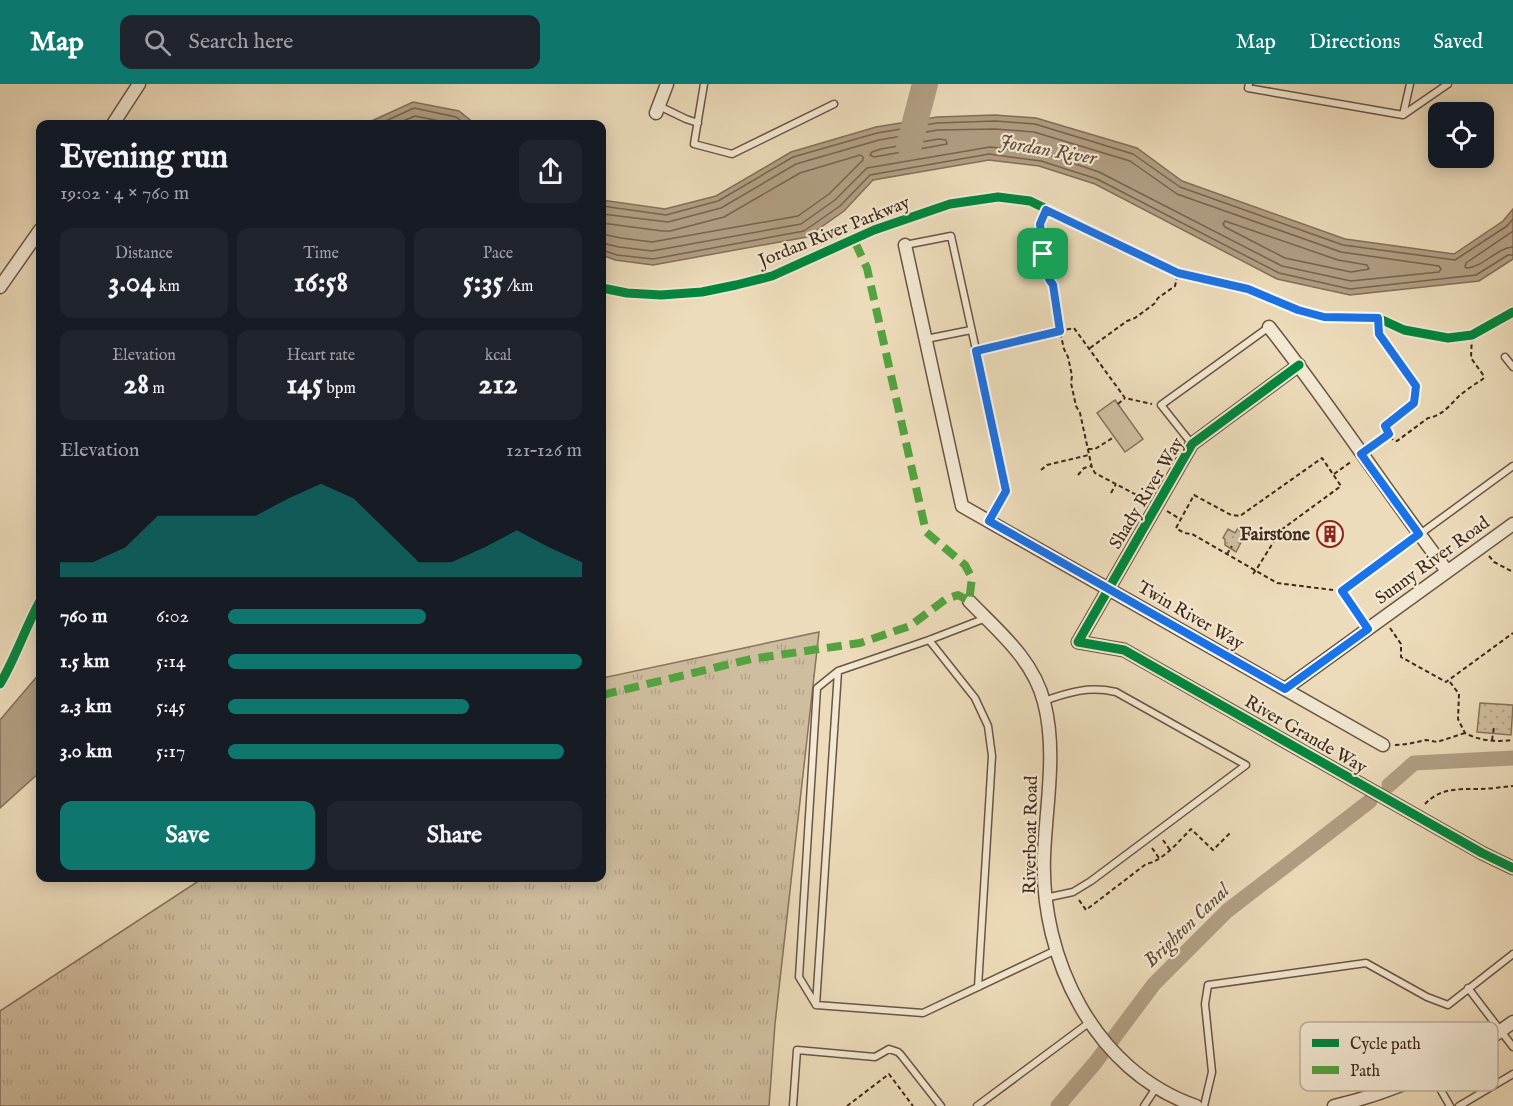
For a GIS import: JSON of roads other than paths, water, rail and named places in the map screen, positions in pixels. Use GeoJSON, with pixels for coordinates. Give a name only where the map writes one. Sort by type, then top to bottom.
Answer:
{"type":"FeatureCollection","features":[{"type":"Feature","properties":{"kind":"street"},"geometry":{"type":"LineString","coordinates":[[116,120],[139,84]]}},
{"type":"Feature","properties":{"kind":"street"},"geometry":{"type":"LineString","coordinates":[[657,109],[667,84]]}},
{"type":"Feature","properties":{"kind":"street"},"geometry":{"type":"LineString","coordinates":[[0,287],[36,237]]}},
{"type":"Feature","properties":{"kind":"street","name":"Twin River Way"},"geometry":{"type":"LineString","coordinates":[[905,245],[962,506],[1383,745]]}},
{"type":"Feature","properties":{"kind":"street"},"geometry":{"type":"LineString","coordinates":[[1269,327],[1299,365],[1447,571]]}},
{"type":"Feature","properties":{"kind":"street","name":"Shady River Way"},"geometry":{"type":"LineString","coordinates":[[1078,642],[1192,444],[1299,365]]}},
{"type":"Feature","properties":{"kind":"street","name":"Sunny River Road"},"geometry":{"type":"LineString","coordinates":[[1285,689],[1513,524]]}},
{"type":"Feature","properties":{"kind":"street","name":"Riverboat Road"},"geometry":{"type":"LineString","coordinates":[[969,601],[1023,659],[1044,701],[1050,738],[1044,857],[1046,898],[1056,950],[1072,991],[1090,1022],[1115,1054],[1156,1088],[1196,1106]]}},
{"type":"Feature","properties":{"kind":"street","name":"River Grande Way"},"geometry":{"type":"LineString","coordinates":[[1078,642],[1124,650],[1482,853],[1513,868]]}},
{"type":"Feature","properties":{"kind":"street"},"geometry":{"type":"LineString","coordinates":[[1498,1033],[1513,1022]]}},
{"type":"Feature","properties":{"kind":"street"},"geometry":{"type":"LineString","coordinates":[[1334,1106],[1384,1091]]}},
{"type":"Feature","properties":{"kind":"lane"},"geometry":{"type":"LineString","coordinates":[[704,84],[694,144],[732,154],[834,104]]}},
{"type":"Feature","properties":{"kind":"lane"},"geometry":{"type":"LineString","coordinates":[[1249,84],[1248,88],[1403,115],[1448,84]]}},
{"type":"Feature","properties":{"kind":"lane"},"geometry":{"type":"LineString","coordinates":[[1403,115],[1410,84]]}},
{"type":"Feature","properties":{"kind":"lane"},"geometry":{"type":"LineString","coordinates":[[657,109],[698,123]]}},
{"type":"Feature","properties":{"kind":"lane"},"geometry":{"type":"LineString","coordinates":[[905,245],[951,236],[1006,491],[989,521]]}},
{"type":"Feature","properties":{"kind":"lane"},"geometry":{"type":"LineString","coordinates":[[1192,444],[1161,405],[1269,327]]}},
{"type":"Feature","properties":{"kind":"lane"},"geometry":{"type":"LineString","coordinates":[[926,339],[971,330]]}},
{"type":"Feature","properties":{"kind":"lane"},"geometry":{"type":"LineString","coordinates":[[1505,357],[1513,367]]}},
{"type":"Feature","properties":{"kind":"lane"},"geometry":{"type":"LineString","coordinates":[[1368,629],[1342,591],[1513,466]]}},
{"type":"Feature","properties":{"kind":"lane"},"geometry":{"type":"LineString","coordinates":[[816,1005],[799,977],[817,688],[838,671],[986,618]]}},
{"type":"Feature","properties":{"kind":"lane"},"geometry":{"type":"LineString","coordinates":[[929,640],[975,698],[988,726],[992,756],[978,987]]}},
{"type":"Feature","properties":{"kind":"lane"},"geometry":{"type":"LineString","coordinates":[[816,1005],[838,671]]}},
{"type":"Feature","properties":{"kind":"lane"},"geometry":{"type":"LineString","coordinates":[[1044,701],[1072,691],[1088,689],[1121,693],[1246,765],[1091,881],[1073,892],[1046,898]]}},
{"type":"Feature","properties":{"kind":"lane"},"geometry":{"type":"LineString","coordinates":[[816,1005],[923,1013],[1056,950]]}},
{"type":"Feature","properties":{"kind":"lane"},"geometry":{"type":"LineString","coordinates":[[1204,1106],[1212,1072],[1205,1004],[1208,985],[1366,963],[1427,997],[1448,1005],[1513,954]]}},
{"type":"Feature","properties":{"kind":"lane"},"geometry":{"type":"LineString","coordinates":[[1468,988],[1494,1022]]}},
{"type":"Feature","properties":{"kind":"lane"},"geometry":{"type":"LineString","coordinates":[[977,1106],[1090,1022]]}},
{"type":"Feature","properties":{"kind":"lane"},"geometry":{"type":"LineString","coordinates":[[1498,1027],[1513,1047]]}},
{"type":"Feature","properties":{"kind":"lane"},"geometry":{"type":"LineString","coordinates":[[793,1106],[797,1050],[875,1057],[889,1049],[901,1055],[941,1106]]}},
{"type":"Feature","properties":{"kind":"lane"},"geometry":{"type":"LineString","coordinates":[[1498,1083],[1513,1074]]}},
{"type":"Feature","properties":{"kind":"lane"},"geometry":{"type":"LineString","coordinates":[[1144,1106],[1156,1088]]}},
{"type":"Feature","properties":{"kind":"lane"},"geometry":{"type":"LineString","coordinates":[[1441,1091],[1450,1106]]}},
{"type":"Feature","properties":{"kind":"lane"},"geometry":{"type":"LineString","coordinates":[[1459,1106],[1484,1091]]}},
{"type":"Feature","properties":{"kind":"water"},"geometry":{"type":"Polygon","coordinates":[[[413,102],[459,111],[470,120],[374,120],[413,102]]]}},
{"type":"Feature","properties":{"kind":"water","name":"Jordan River"},"geometry":{"type":"Polygon","coordinates":[[[995,115],[1036,118],[1137,148],[1182,181],[1345,239],[1454,254],[1503,221],[1513,209],[1513,259],[1479,281],[1350,295],[1277,279],[1095,184],[1039,166],[989,160],[873,180],[844,211],[807,237],[653,265],[615,260],[606,257],[606,201],[665,209],[716,196],[791,152],[876,127],[937,117],[995,115]]]}},
{"type":"Feature","properties":{"kind":"water"},"geometry":{"type":"Polygon","coordinates":[[[36,678],[36,776],[0,808],[0,720],[36,678]]]}},
{"type":"Feature","properties":{"kind":"waterway"},"geometry":{"type":"LineString","coordinates":[[909,145],[925,84]]}},
{"type":"Feature","properties":{"kind":"waterway","name":"Brighton Canal"},"geometry":{"type":"LineString","coordinates":[[1389,785],[1414,763],[1513,758]]}},
{"type":"Feature","properties":{"kind":"waterway","name":"Brighton Canal"},"geometry":{"type":"LineString","coordinates":[[1058,1106],[1095,1063],[1154,984],[1227,911],[1370,801]]}},
{"type":"Feature","properties":{"kind":"place","name":"Fairstone"},"geometry":{"type":"Point","coordinates":[1330,534]}}]}
